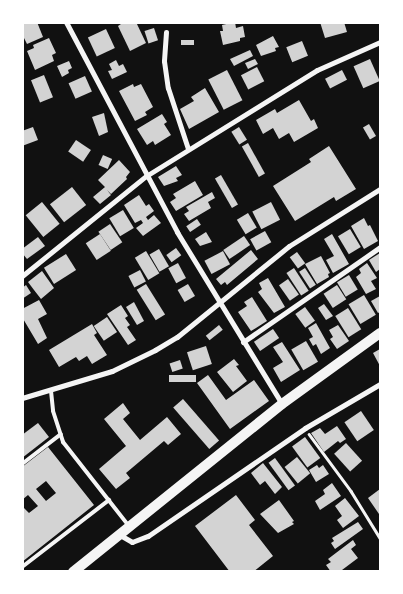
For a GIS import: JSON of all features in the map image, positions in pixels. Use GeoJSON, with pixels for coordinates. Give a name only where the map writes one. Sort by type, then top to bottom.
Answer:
{"type":"FeatureCollection","features":[{"type":"Feature","properties":{"kind":"main road"},"geometry":{"type":"LineString","coordinates":[[73,572],[282,404],[380,333]]}},
{"type":"Feature","properties":{"kind":"street"},"geometry":{"type":"LineString","coordinates":[[66,22],[146,176],[282,404]]}},
{"type":"Feature","properties":{"kind":"street"},"geometry":{"type":"LineString","coordinates":[[166,32],[164,60],[168,88],[188,149]]}},
{"type":"Feature","properties":{"kind":"street"},"geometry":{"type":"LineString","coordinates":[[22,276],[146,176],[316,70],[380,42]]}},
{"type":"Feature","properties":{"kind":"street"},"geometry":{"type":"LineString","coordinates":[[22,398],[51,391],[135,362],[177,336],[289,246],[380,189]]}},
{"type":"Feature","properties":{"kind":"street"},"geometry":{"type":"LineString","coordinates":[[244,342],[380,247]]}},
{"type":"Feature","properties":{"kind":"street"},"geometry":{"type":"LineString","coordinates":[[120,535],[132,542],[148,536],[305,428],[380,384]]}},
{"type":"Feature","properties":{"kind":"lane"},"geometry":{"type":"LineString","coordinates":[[51,391],[53,411],[63,442],[130,527]]}},
{"type":"Feature","properties":{"kind":"lane"},"geometry":{"type":"LineString","coordinates":[[22,464],[60,434]]}},
{"type":"Feature","properties":{"kind":"lane"},"geometry":{"type":"LineString","coordinates":[[22,567],[109,500]]}},
{"type":"Feature","properties":{"kind":"path"},"geometry":{"type":"LineString","coordinates":[[305,428],[356,498],[380,538]]}},
{"type":"Feature","properties":{"kind":"building"},"geometry":{"type":"Polygon","coordinates":[[[22,22],[37,22],[43,37],[27,44],[22,34],[22,22]]]}},
{"type":"Feature","properties":{"kind":"building"},"geometry":{"type":"Polygon","coordinates":[[[124,22],[136,22],[146,43],[130,51],[118,26],[124,22]]]}},
{"type":"Feature","properties":{"kind":"building"},"geometry":{"type":"Polygon","coordinates":[[[235,22],[236,28],[243,26],[245,37],[240,38],[240,41],[223,45],[220,31],[223,31],[222,25],[235,22]]]}},
{"type":"Feature","properties":{"kind":"building"},"geometry":{"type":"Polygon","coordinates":[[[320,22],[344,22],[347,32],[325,38],[320,22]]]}},
{"type":"Feature","properties":{"kind":"building"},"geometry":{"type":"Polygon","coordinates":[[[154,28],[158,40],[149,43],[144,31],[154,28]]]}},
{"type":"Feature","properties":{"kind":"building"},"geometry":{"type":"Polygon","coordinates":[[[106,29],[115,48],[97,56],[88,37],[106,29]]]}},
{"type":"Feature","properties":{"kind":"building"},"geometry":{"type":"Polygon","coordinates":[[[273,36],[279,47],[275,48],[276,51],[261,56],[256,45],[273,36]]]}},
{"type":"Feature","properties":{"kind":"building"},"geometry":{"type":"Polygon","coordinates":[[[49,38],[56,53],[52,55],[54,61],[35,70],[27,51],[34,48],[33,45],[49,38]]]}},
{"type":"Feature","properties":{"kind":"building"},"geometry":{"type":"Polygon","coordinates":[[[181,40],[194,40],[194,45],[181,45],[181,40]]]}},
{"type":"Feature","properties":{"kind":"building"},"geometry":{"type":"Polygon","coordinates":[[[302,41],[308,56],[292,62],[286,47],[302,41]]]}},
{"type":"Feature","properties":{"kind":"building"},"geometry":{"type":"Polygon","coordinates":[[[250,50],[253,56],[234,66],[230,59],[250,50]]]}},
{"type":"Feature","properties":{"kind":"building"},"geometry":{"type":"Polygon","coordinates":[[[255,59],[258,64],[248,69],[245,63],[255,59]]]}},
{"type":"Feature","properties":{"kind":"building"},"geometry":{"type":"Polygon","coordinates":[[[370,59],[380,81],[363,88],[354,66],[370,59]]]}},
{"type":"Feature","properties":{"kind":"building"},"geometry":{"type":"Polygon","coordinates":[[[116,60],[119,66],[123,64],[127,72],[112,79],[108,71],[112,70],[109,64],[116,60]]]}},
{"type":"Feature","properties":{"kind":"building"},"geometry":{"type":"Polygon","coordinates":[[[69,61],[72,68],[68,70],[69,73],[62,77],[57,66],[69,61]]]}},
{"type":"Feature","properties":{"kind":"building"},"geometry":{"type":"Polygon","coordinates":[[[257,67],[264,81],[248,89],[241,75],[257,67]]]}},
{"type":"Feature","properties":{"kind":"building"},"geometry":{"type":"Polygon","coordinates":[[[227,70],[242,100],[224,110],[208,80],[227,70]]]}},
{"type":"Feature","properties":{"kind":"building"},"geometry":{"type":"Polygon","coordinates":[[[342,70],[347,80],[330,88],[325,79],[342,70]]]}},
{"type":"Feature","properties":{"kind":"building"},"geometry":{"type":"Polygon","coordinates":[[[44,75],[53,97],[40,102],[31,80],[44,75]]]}},
{"type":"Feature","properties":{"kind":"building"},"geometry":{"type":"Polygon","coordinates":[[[85,76],[92,92],[75,99],[69,83],[85,76]]]}},
{"type":"Feature","properties":{"kind":"building"},"geometry":{"type":"Polygon","coordinates":[[[133,84],[134,87],[141,84],[153,107],[145,112],[147,115],[135,121],[119,91],[133,84]]]}},
{"type":"Feature","properties":{"kind":"building"},"geometry":{"type":"Polygon","coordinates":[[[205,88],[219,112],[189,129],[180,109],[194,101],[191,97],[205,88]]]}},
{"type":"Feature","properties":{"kind":"building"},"geometry":{"type":"Polygon","coordinates":[[[299,100],[311,121],[314,119],[318,128],[294,142],[289,133],[279,139],[273,128],[263,134],[256,120],[275,109],[277,113],[299,100]]]}},
{"type":"Feature","properties":{"kind":"building"},"geometry":{"type":"Polygon","coordinates":[[[104,113],[108,132],[99,136],[92,117],[104,113]]]}},
{"type":"Feature","properties":{"kind":"building"},"geometry":{"type":"Polygon","coordinates":[[[162,114],[167,122],[164,124],[171,135],[155,145],[153,141],[147,145],[137,129],[162,114]]]}},
{"type":"Feature","properties":{"kind":"building"},"geometry":{"type":"Polygon","coordinates":[[[369,124],[376,136],[370,140],[363,128],[369,124]]]}},
{"type":"Feature","properties":{"kind":"building"},"geometry":{"type":"Polygon","coordinates":[[[33,127],[38,140],[22,146],[22,131],[33,127]]]}},
{"type":"Feature","properties":{"kind":"building"},"geometry":{"type":"Polygon","coordinates":[[[239,127],[247,140],[239,144],[231,132],[239,127]]]}},
{"type":"Feature","properties":{"kind":"building"},"geometry":{"type":"Polygon","coordinates":[[[76,140],[91,150],[83,162],[68,152],[76,140]]]}},
{"type":"Feature","properties":{"kind":"building"},"geometry":{"type":"Polygon","coordinates":[[[248,143],[265,174],[259,177],[242,146],[248,143]]]}},
{"type":"Feature","properties":{"kind":"building"},"geometry":{"type":"Polygon","coordinates":[[[329,146],[356,189],[336,201],[334,197],[295,221],[273,186],[311,162],[309,159],[329,146]]]}},
{"type":"Feature","properties":{"kind":"building"},"geometry":{"type":"Polygon","coordinates":[[[103,155],[112,159],[108,169],[99,165],[103,155]]]}},
{"type":"Feature","properties":{"kind":"building"},"geometry":{"type":"Polygon","coordinates":[[[119,160],[130,172],[126,177],[127,179],[111,194],[107,190],[111,195],[100,204],[93,197],[105,187],[98,180],[119,160]]]}},
{"type":"Feature","properties":{"kind":"building"},"geometry":{"type":"Polygon","coordinates":[[[176,166],[182,175],[176,178],[178,181],[164,186],[158,177],[176,166]]]}},
{"type":"Feature","properties":{"kind":"building"},"geometry":{"type":"Polygon","coordinates":[[[221,175],[238,204],[232,208],[215,178],[221,175]]]}},
{"type":"Feature","properties":{"kind":"building"},"geometry":{"type":"Polygon","coordinates":[[[195,181],[203,195],[176,211],[170,202],[176,198],[173,194],[195,181]]]}},
{"type":"Feature","properties":{"kind":"building"},"geometry":{"type":"Polygon","coordinates":[[[72,187],[86,205],[64,222],[50,204],[72,187]]]}},
{"type":"Feature","properties":{"kind":"building"},"geometry":{"type":"Polygon","coordinates":[[[212,192],[215,198],[208,202],[211,208],[189,221],[184,214],[189,211],[186,207],[212,192]]]}},
{"type":"Feature","properties":{"kind":"building"},"geometry":{"type":"Polygon","coordinates":[[[139,195],[146,206],[149,204],[154,211],[146,217],[148,220],[154,215],[161,223],[143,236],[136,228],[143,223],[141,220],[135,223],[124,205],[139,195]]]}},
{"type":"Feature","properties":{"kind":"building"},"geometry":{"type":"Polygon","coordinates":[[[42,202],[60,224],[43,237],[26,215],[42,202]]]}},
{"type":"Feature","properties":{"kind":"building"},"geometry":{"type":"Polygon","coordinates":[[[271,202],[280,220],[261,229],[252,212],[271,202]]]}},
{"type":"Feature","properties":{"kind":"building"},"geometry":{"type":"Polygon","coordinates":[[[123,210],[134,228],[120,236],[109,218],[123,210]]]}},
{"type":"Feature","properties":{"kind":"building"},"geometry":{"type":"Polygon","coordinates":[[[248,213],[257,228],[246,234],[237,220],[248,213]]]}},
{"type":"Feature","properties":{"kind":"building"},"geometry":{"type":"Polygon","coordinates":[[[364,218],[378,241],[364,249],[351,226],[364,218]]]}},
{"type":"Feature","properties":{"kind":"building"},"geometry":{"type":"Polygon","coordinates":[[[197,219],[201,225],[190,232],[186,226],[197,219]]]}},
{"type":"Feature","properties":{"kind":"building"},"geometry":{"type":"Polygon","coordinates":[[[110,224],[122,242],[111,250],[98,232],[110,224]]]}},
{"type":"Feature","properties":{"kind":"building"},"geometry":{"type":"Polygon","coordinates":[[[350,229],[361,247],[349,254],[338,236],[350,229]]]}},
{"type":"Feature","properties":{"kind":"building"},"geometry":{"type":"Polygon","coordinates":[[[265,231],[271,242],[256,251],[250,239],[265,231]]]}},
{"type":"Feature","properties":{"kind":"building"},"geometry":{"type":"Polygon","coordinates":[[[206,232],[212,242],[200,246],[195,239],[206,232]]]}},
{"type":"Feature","properties":{"kind":"building"},"geometry":{"type":"Polygon","coordinates":[[[100,234],[111,251],[97,260],[86,243],[100,234]]]}},
{"type":"Feature","properties":{"kind":"building"},"geometry":{"type":"Polygon","coordinates":[[[332,234],[349,264],[333,273],[326,260],[334,256],[324,239],[332,234]]]}},
{"type":"Feature","properties":{"kind":"building"},"geometry":{"type":"Polygon","coordinates":[[[244,236],[250,245],[229,259],[223,250],[244,236]]]}},
{"type":"Feature","properties":{"kind":"building"},"geometry":{"type":"Polygon","coordinates":[[[38,237],[45,246],[27,259],[22,253],[22,249],[38,237]]]}},
{"type":"Feature","properties":{"kind":"building"},"geometry":{"type":"Polygon","coordinates":[[[176,248],[181,255],[172,262],[166,255],[176,248]]]}},
{"type":"Feature","properties":{"kind":"building"},"geometry":{"type":"Polygon","coordinates":[[[159,249],[169,266],[159,272],[149,255],[159,249]]]}},
{"type":"Feature","properties":{"kind":"building"},"geometry":{"type":"Polygon","coordinates":[[[251,250],[258,259],[227,285],[225,282],[221,285],[216,279],[251,250]]]}},
{"type":"Feature","properties":{"kind":"building"},"geometry":{"type":"Polygon","coordinates":[[[146,251],[159,273],[148,280],[135,258],[146,251]]]}},
{"type":"Feature","properties":{"kind":"building"},"geometry":{"type":"Polygon","coordinates":[[[223,251],[230,264],[212,274],[204,261],[223,251]]]}},
{"type":"Feature","properties":{"kind":"building"},"geometry":{"type":"Polygon","coordinates":[[[297,252],[305,263],[298,269],[290,257],[297,252]]]}},
{"type":"Feature","properties":{"kind":"building"},"geometry":{"type":"Polygon","coordinates":[[[380,253],[380,269],[376,272],[369,260],[380,253]]]}},
{"type":"Feature","properties":{"kind":"building"},"geometry":{"type":"Polygon","coordinates":[[[66,254],[76,270],[54,284],[44,268],[66,254]]]}},
{"type":"Feature","properties":{"kind":"building"},"geometry":{"type":"Polygon","coordinates":[[[321,256],[330,273],[328,274],[329,277],[317,284],[305,264],[321,256]]]}},
{"type":"Feature","properties":{"kind":"building"},"geometry":{"type":"Polygon","coordinates":[[[178,263],[186,278],[176,283],[168,268],[178,263]]]}},
{"type":"Feature","properties":{"kind":"building"},"geometry":{"type":"Polygon","coordinates":[[[367,263],[377,278],[371,281],[376,289],[366,294],[356,277],[361,273],[359,269],[367,263]]]}},
{"type":"Feature","properties":{"kind":"building"},"geometry":{"type":"Polygon","coordinates":[[[294,268],[309,291],[301,296],[286,273],[294,268]]]}},
{"type":"Feature","properties":{"kind":"building"},"geometry":{"type":"Polygon","coordinates":[[[305,268],[316,285],[310,289],[299,272],[305,268]]]}},
{"type":"Feature","properties":{"kind":"building"},"geometry":{"type":"Polygon","coordinates":[[[140,270],[146,282],[134,287],[128,276],[140,270]]]}},
{"type":"Feature","properties":{"kind":"building"},"geometry":{"type":"Polygon","coordinates":[[[42,271],[54,288],[41,299],[28,282],[42,271]]]}},
{"type":"Feature","properties":{"kind":"building"},"geometry":{"type":"Polygon","coordinates":[[[349,275],[358,290],[346,297],[337,282],[349,275]]]}},
{"type":"Feature","properties":{"kind":"building"},"geometry":{"type":"Polygon","coordinates":[[[268,278],[285,307],[274,313],[258,292],[262,289],[259,283],[268,278]]]}},
{"type":"Feature","properties":{"kind":"building"},"geometry":{"type":"Polygon","coordinates":[[[288,279],[299,295],[290,301],[279,285],[288,279]]]}},
{"type":"Feature","properties":{"kind":"building"},"geometry":{"type":"Polygon","coordinates":[[[146,284],[165,315],[156,320],[137,290],[146,284]]]}},
{"type":"Feature","properties":{"kind":"building"},"geometry":{"type":"Polygon","coordinates":[[[188,284],[195,296],[185,302],[178,290],[188,284]]]}},
{"type":"Feature","properties":{"kind":"building"},"geometry":{"type":"Polygon","coordinates":[[[26,285],[31,293],[22,299],[22,288],[26,285]]]}},
{"type":"Feature","properties":{"kind":"building"},"geometry":{"type":"Polygon","coordinates":[[[337,285],[346,299],[333,308],[324,294],[337,285]]]}},
{"type":"Feature","properties":{"kind":"building"},"geometry":{"type":"Polygon","coordinates":[[[364,295],[376,315],[360,324],[349,304],[364,295]]]}},
{"type":"Feature","properties":{"kind":"building"},"geometry":{"type":"Polygon","coordinates":[[[380,296],[380,312],[378,313],[371,301],[380,296]]]}},
{"type":"Feature","properties":{"kind":"building"},"geometry":{"type":"Polygon","coordinates":[[[252,297],[267,321],[251,331],[238,312],[247,306],[244,302],[252,297]]]}},
{"type":"Feature","properties":{"kind":"building"},"geometry":{"type":"Polygon","coordinates":[[[39,300],[47,314],[38,319],[47,338],[38,344],[22,317],[22,309],[39,300]]]}},
{"type":"Feature","properties":{"kind":"building"},"geometry":{"type":"Polygon","coordinates":[[[134,302],[144,321],[137,325],[126,307],[134,302]]]}},
{"type":"Feature","properties":{"kind":"building"},"geometry":{"type":"Polygon","coordinates":[[[324,304],[333,316],[326,320],[318,308],[324,304]]]}},
{"type":"Feature","properties":{"kind":"building"},"geometry":{"type":"Polygon","coordinates":[[[121,305],[128,316],[125,318],[130,325],[127,327],[136,340],[128,345],[107,314],[121,305]]]}},
{"type":"Feature","properties":{"kind":"building"},"geometry":{"type":"Polygon","coordinates":[[[305,307],[315,321],[305,328],[295,314],[305,307]]]}},
{"type":"Feature","properties":{"kind":"building"},"geometry":{"type":"Polygon","coordinates":[[[348,308],[361,329],[349,337],[335,316],[348,308]]]}},
{"type":"Feature","properties":{"kind":"building"},"geometry":{"type":"Polygon","coordinates":[[[107,317],[117,332],[104,341],[94,326],[107,317]]]}},
{"type":"Feature","properties":{"kind":"building"},"geometry":{"type":"Polygon","coordinates":[[[316,323],[330,348],[321,354],[316,344],[313,346],[309,339],[313,337],[308,328],[316,323]]]}},
{"type":"Feature","properties":{"kind":"building"},"geometry":{"type":"Polygon","coordinates":[[[92,324],[97,333],[94,335],[107,355],[92,364],[87,356],[79,361],[76,357],[59,367],[49,350],[92,324]]]}},
{"type":"Feature","properties":{"kind":"building"},"geometry":{"type":"Polygon","coordinates":[[[219,325],[223,330],[210,340],[206,336],[219,325]]]}},
{"type":"Feature","properties":{"kind":"building"},"geometry":{"type":"Polygon","coordinates":[[[338,325],[349,341],[337,349],[330,339],[333,337],[329,330],[338,325]]]}},
{"type":"Feature","properties":{"kind":"building"},"geometry":{"type":"Polygon","coordinates":[[[273,329],[279,338],[260,351],[254,342],[273,329]]]}},
{"type":"Feature","properties":{"kind":"building"},"geometry":{"type":"Polygon","coordinates":[[[306,341],[318,362],[303,370],[291,350],[306,341]]]}},
{"type":"Feature","properties":{"kind":"building"},"geometry":{"type":"Polygon","coordinates":[[[282,342],[300,370],[281,382],[273,368],[283,362],[273,347],[282,342]]]}},
{"type":"Feature","properties":{"kind":"building"},"geometry":{"type":"Polygon","coordinates":[[[206,346],[212,364],[193,370],[187,352],[206,346]]]}},
{"type":"Feature","properties":{"kind":"building"},"geometry":{"type":"Polygon","coordinates":[[[380,349],[380,366],[373,353],[380,349]]]}},
{"type":"Feature","properties":{"kind":"building"},"geometry":{"type":"Polygon","coordinates":[[[234,359],[239,365],[236,366],[247,381],[233,392],[217,372],[234,359]]]}},
{"type":"Feature","properties":{"kind":"building"},"geometry":{"type":"Polygon","coordinates":[[[180,360],[183,369],[172,372],[170,363],[180,360]]]}},
{"type":"Feature","properties":{"kind":"building"},"geometry":{"type":"Polygon","coordinates":[[[169,375],[196,375],[196,382],[169,382],[169,375]]]}},
{"type":"Feature","properties":{"kind":"building"},"geometry":{"type":"Polygon","coordinates":[[[208,375],[226,400],[254,380],[269,401],[230,429],[197,383],[208,375]]]}},
{"type":"Feature","properties":{"kind":"building"},"geometry":{"type":"Polygon","coordinates":[[[183,399],[219,441],[209,449],[173,408],[183,399]]]}},
{"type":"Feature","properties":{"kind":"building"},"geometry":{"type":"Polygon","coordinates":[[[123,403],[130,413],[123,419],[140,440],[167,417],[181,434],[168,445],[164,441],[126,473],[130,478],[116,489],[99,469],[126,446],[104,419],[123,403]]]}},
{"type":"Feature","properties":{"kind":"building"},"geometry":{"type":"Polygon","coordinates":[[[361,411],[374,430],[357,441],[344,422],[361,411]]]}},
{"type":"Feature","properties":{"kind":"building"},"geometry":{"type":"Polygon","coordinates":[[[38,423],[49,437],[22,458],[22,435],[38,423]]]}},
{"type":"Feature","properties":{"kind":"building"},"geometry":{"type":"Polygon","coordinates":[[[337,426],[346,439],[340,443],[338,441],[324,452],[311,433],[320,428],[325,434],[337,426]]]}},
{"type":"Feature","properties":{"kind":"building"},"geometry":{"type":"Polygon","coordinates":[[[305,437],[320,458],[307,467],[292,446],[305,437]]]}},
{"type":"Feature","properties":{"kind":"building"},"geometry":{"type":"Polygon","coordinates":[[[346,443],[362,461],[350,472],[334,454],[346,443]]]}},
{"type":"Feature","properties":{"kind":"building"},"geometry":{"type":"Polygon","coordinates":[[[48,447],[94,505],[22,562],[22,506],[29,513],[38,506],[28,495],[22,500],[22,467],[48,447]],[[46,481],[36,489],[46,501],[56,493],[46,481]]]}},
{"type":"Feature","properties":{"kind":"building"},"geometry":{"type":"Polygon","coordinates":[[[297,457],[310,473],[298,483],[285,467],[297,457]]]}},
{"type":"Feature","properties":{"kind":"building"},"geometry":{"type":"Polygon","coordinates":[[[275,458],[295,486],[289,490],[269,463],[275,458]]]}},
{"type":"Feature","properties":{"kind":"building"},"geometry":{"type":"Polygon","coordinates":[[[263,463],[282,487],[275,494],[265,481],[260,485],[251,473],[263,463]]]}},
{"type":"Feature","properties":{"kind":"building"},"geometry":{"type":"Polygon","coordinates":[[[317,465],[319,468],[323,465],[329,474],[316,482],[309,470],[317,465]]]}},
{"type":"Feature","properties":{"kind":"building"},"geometry":{"type":"Polygon","coordinates":[[[332,483],[341,496],[320,510],[315,501],[325,494],[323,490],[332,483]]]}},
{"type":"Feature","properties":{"kind":"building"},"geometry":{"type":"Polygon","coordinates":[[[380,489],[380,513],[379,514],[368,498],[380,489]]]}},
{"type":"Feature","properties":{"kind":"building"},"geometry":{"type":"Polygon","coordinates":[[[236,495],[255,520],[249,525],[273,556],[253,572],[230,572],[195,526],[236,495]]]}},
{"type":"Feature","properties":{"kind":"building"},"geometry":{"type":"Polygon","coordinates":[[[345,498],[359,516],[343,528],[337,520],[342,516],[335,506],[345,498]]]}},
{"type":"Feature","properties":{"kind":"building"},"geometry":{"type":"Polygon","coordinates":[[[279,500],[294,521],[292,522],[294,524],[278,533],[260,514],[279,500]]]}},
{"type":"Feature","properties":{"kind":"building"},"geometry":{"type":"Polygon","coordinates":[[[358,522],[363,529],[335,549],[331,543],[334,541],[332,538],[358,522]]]}},
{"type":"Feature","properties":{"kind":"building"},"geometry":{"type":"Polygon","coordinates":[[[353,540],[356,545],[351,549],[358,558],[342,570],[343,572],[331,572],[326,565],[331,562],[328,559],[353,540]]]}}]}
